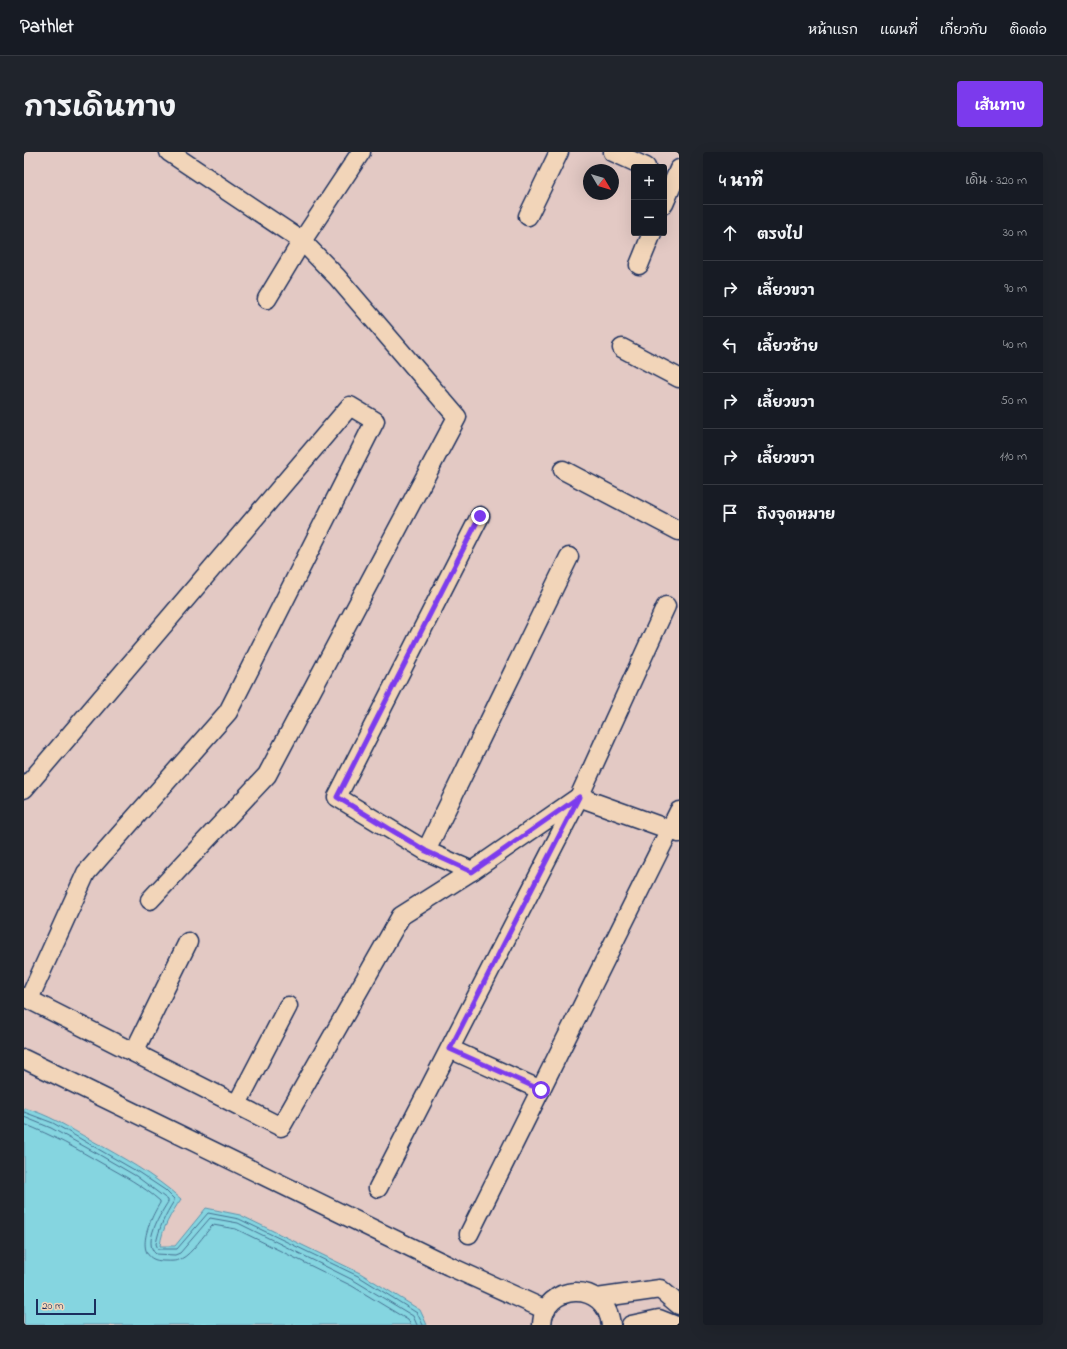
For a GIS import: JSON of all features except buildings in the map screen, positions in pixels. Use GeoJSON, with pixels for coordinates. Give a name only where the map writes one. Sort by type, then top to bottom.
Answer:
{"type":"FeatureCollection","features":[{"type":"Feature","properties":{"kind":"street"},"geometry":{"type":"LineString","coordinates":[[150,900],[267,775],[457,418],[336,277],[302,241],[171,152]]}},
{"type":"Feature","properties":{"kind":"street"},"geometry":{"type":"LineString","coordinates":[[267,299],[302,241],[361,152]]}},
{"type":"Feature","properties":{"kind":"street"},"geometry":{"type":"LineString","coordinates":[[528,216],[559,152]]}},
{"type":"Feature","properties":{"kind":"street"},"geometry":{"type":"LineString","coordinates":[[613,152],[639,164]]}},
{"type":"Feature","properties":{"kind":"street"},"geometry":{"type":"LineString","coordinates":[[665,200],[672,175]]}},
{"type":"Feature","properties":{"kind":"street"},"geometry":{"type":"LineString","coordinates":[[639,265],[651,236]]}},
{"type":"Feature","properties":{"kind":"street"},"geometry":{"type":"LineString","coordinates":[[622,348],[679,378]]}},
{"type":"Feature","properties":{"kind":"street"},"geometry":{"type":"LineString","coordinates":[[24,790],[350,406],[375,421],[228,712],[86,873],[27,998],[281,1127],[401,916],[472,872],[579,797]]}},
{"type":"Feature","properties":{"kind":"street"},"geometry":{"type":"LineString","coordinates":[[563,470],[679,531]]}},
{"type":"Feature","properties":{"kind":"street"},"geometry":{"type":"LineString","coordinates":[[472,872],[426,851],[337,797],[480,516]]}},
{"type":"Feature","properties":{"kind":"street"},"geometry":{"type":"LineString","coordinates":[[426,851],[569,557]]}},
{"type":"Feature","properties":{"kind":"street"},"geometry":{"type":"LineString","coordinates":[[378,1188],[579,797],[666,606]]}},
{"type":"Feature","properties":{"kind":"street"},"geometry":{"type":"LineString","coordinates":[[579,797],[675,831]]}},
{"type":"Feature","properties":{"kind":"street"},"geometry":{"type":"LineString","coordinates":[[469,1234],[541,1090],[675,831],[679,811]]}},
{"type":"Feature","properties":{"kind":"street"},"geometry":{"type":"LineString","coordinates":[[134,1052],[188,942]]}},
{"type":"Feature","properties":{"kind":"street"},"geometry":{"type":"LineString","coordinates":[[237,1104],[288,1006]]}},
{"type":"Feature","properties":{"kind":"street"},"geometry":{"type":"LineString","coordinates":[[450,1049],[541,1090]]}},
{"type":"Feature","properties":{"kind":"street"},"geometry":{"type":"LineString","coordinates":[[24,1059],[442,1263],[544,1318],[553,1301],[563,1294],[574,1292],[586,1293],[597,1298],[605,1307],[610,1318],[611,1325]]}},
{"type":"Feature","properties":{"kind":"street"},"geometry":{"type":"LineString","coordinates":[[597,1298],[660,1289],[679,1305]]}},
{"type":"Feature","properties":{"kind":"street"},"geometry":{"type":"LineString","coordinates":[[631,1325],[659,1319],[674,1325]]}},
{"type":"Feature","properties":{"kind":"water"},"geometry":{"type":"Polygon","coordinates":[[[24,1108],[66,1126],[114,1153],[149,1174],[181,1199],[165,1227],[160,1246],[175,1246],[206,1208],[240,1215],[360,1273],[420,1310],[427,1325],[24,1325],[24,1108]]]}},
{"type":"Feature","properties":{"kind":"route"},"geometry":{"type":"LineString","coordinates":[[480,516],[337,797],[426,851],[472,872],[579,797],[450,1049],[541,1090]]}}]}
